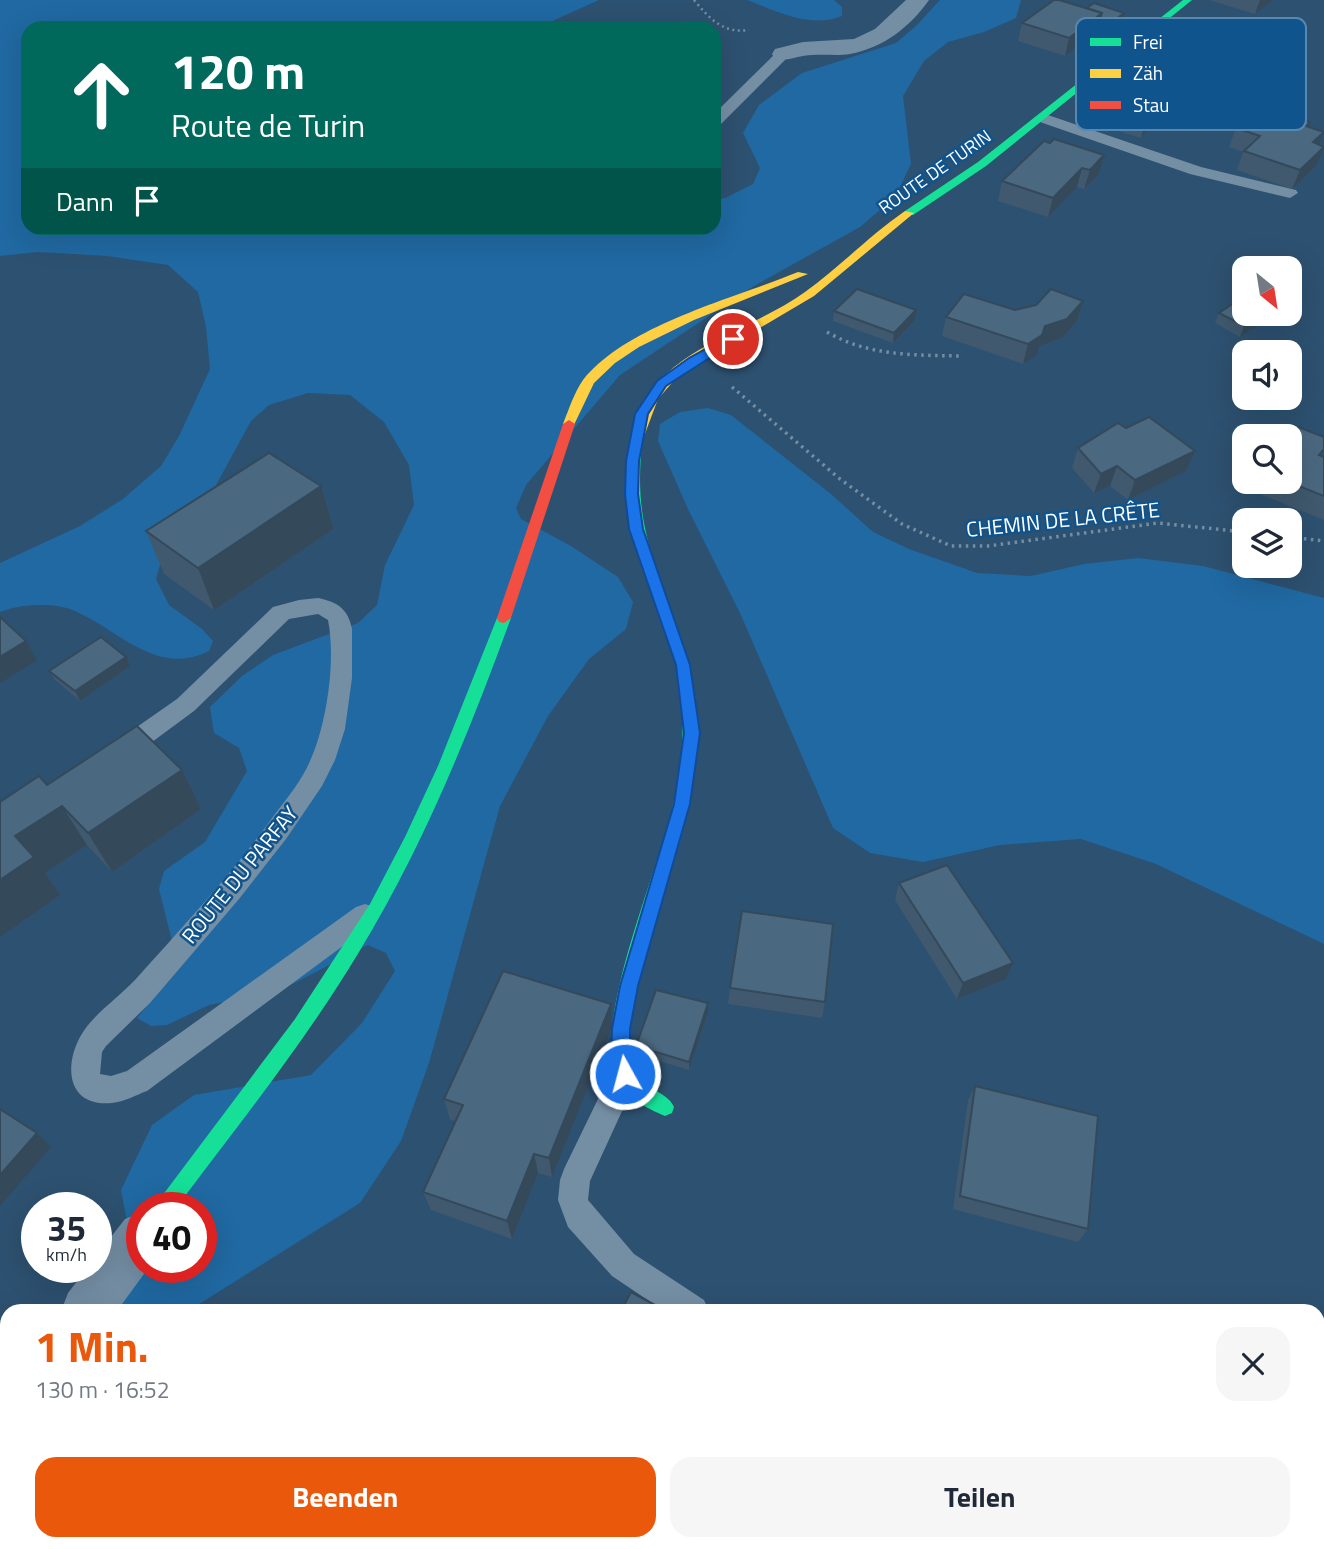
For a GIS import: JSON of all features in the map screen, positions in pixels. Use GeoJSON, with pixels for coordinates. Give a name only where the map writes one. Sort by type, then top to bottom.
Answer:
{"type":"FeatureCollection","features":[{"type":"Feature","properties":{"kind":"street"},"geometry":{"type":"LineString","coordinates":[[783,54],[804,47],[838,48],[871,42],[881,37],[918,0]]}},
{"type":"Feature","properties":{"kind":"street","name":"ROUTE DE TURIN"},"geometry":{"type":"LineString","coordinates":[[1166,18],[1188,0]]}},
{"type":"Feature","properties":{"kind":"street","name":"ROUTE DE TURIN"},"geometry":{"type":"LineString","coordinates":[[625,1074],[620,1057],[621,1029],[629,986],[682,804],[692,733],[683,665],[636,529],[631,494],[633,461],[642,414],[662,384],[694,361],[793,306],[827,283],[894,223],[982,164],[1076,91]]}},
{"type":"Feature","properties":{"kind":"street"},"geometry":{"type":"LineString","coordinates":[[175,1192],[344,963],[376,911],[433,794],[511,601],[562,441],[583,390],[592,378],[617,357],[677,326],[771,290],[838,256],[856,256]]}},
{"type":"Feature","properties":{"kind":"street"},"geometry":{"type":"LineString","coordinates":[[625,1074],[641,1095],[665,1107]]}},
{"type":"Feature","properties":{"kind":"street"},"geometry":{"type":"LineString","coordinates":[[91,1304],[126,1257]]}},
{"type":"Feature","properties":{"kind":"lane"},"geometry":{"type":"LineString","coordinates":[[721,116],[783,54]]}},
{"type":"Feature","properties":{"kind":"lane"},"geometry":{"type":"LineString","coordinates":[[1042,118],[1076,130]]}},
{"type":"Feature","properties":{"kind":"lane"},"geometry":{"type":"LineString","coordinates":[[1077,130],[1196,171],[1290,193]]}},
{"type":"Feature","properties":{"kind":"lane","name":"ROUTE DU PARFAY"},"geometry":{"type":"LineString","coordinates":[[105,762],[159,729],[194,700],[281,613],[296,607],[316,605],[333,611],[341,620],[335,715],[324,759],[302,798],[248,870],[132,1004],[89,1046],[85,1081],[97,1089],[117,1091],[137,1081],[358,918],[376,911]]}},
{"type":"Feature","properties":{"kind":"lane"},"geometry":{"type":"LineString","coordinates":[[625,1074],[575,1180],[573,1200],[579,1216],[623,1265],[682,1304]]}},
{"type":"Feature","properties":{"kind":"path"},"geometry":{"type":"LineString","coordinates":[[694,0],[715,21]]}},
{"type":"Feature","properties":{"kind":"path"},"geometry":{"type":"LineString","coordinates":[[721,27],[725,31],[742,32],[758,27]]}},
{"type":"Feature","properties":{"kind":"path"},"geometry":{"type":"LineString","coordinates":[[793,306],[839,341],[899,355],[960,356]]}},
{"type":"Feature","properties":{"kind":"path","name":"CHEMIN DE LA CRÊTE"},"geometry":{"type":"LineString","coordinates":[[694,361],[746,396],[840,479],[902,524],[950,547],[988,546],[1158,523],[1232,531]]}},
{"type":"Feature","properties":{"kind":"path"},"geometry":{"type":"LineString","coordinates":[[1302,538],[1324,541]]}},
{"type":"Feature","properties":{"kind":"shaded area"},"geometry":{"type":"Polygon","coordinates":[[[0,0],[599,0],[552,21],[21,21],[21,235],[721,235],[721,199],[753,184],[760,168],[743,133],[759,105],[802,73],[896,43],[940,0],[1021,0],[1016,18],[984,32],[948,42],[924,61],[903,96],[911,164],[895,197],[860,227],[754,286],[620,375],[526,485],[516,508],[521,519],[571,546],[618,577],[633,602],[626,629],[589,659],[548,716],[500,806],[429,1063],[401,1141],[360,1203],[199,1304],[118,1304],[132,1283],[217,1283],[217,1192],[126,1192],[126,1217],[121,1190],[152,1125],[194,1095],[311,1075],[362,1023],[395,971],[386,953],[368,945],[279,991],[209,1005],[167,1025],[151,1026],[137,1018],[161,989],[174,949],[159,889],[164,871],[205,842],[247,771],[239,748],[214,733],[210,707],[242,676],[273,655],[358,623],[377,605],[385,565],[414,505],[409,465],[384,422],[350,395],[308,393],[269,405],[251,421],[215,487],[182,520],[166,544],[156,579],[169,605],[202,629],[213,641],[209,651],[190,658],[172,659],[156,655],[75,611],[57,606],[27,606],[0,612],[0,563],[80,526],[123,499],[161,466],[179,436],[210,369],[206,327],[198,292],[168,265],[107,256],[38,252],[0,256],[0,0]]]}},
{"type":"Feature","properties":{"kind":"shaded area"},"geometry":{"type":"Polygon","coordinates":[[[747,0],[834,0],[842,7],[842,16],[818,21],[806,20],[747,0]]]}},
{"type":"Feature","properties":{"kind":"shaded area"},"geometry":{"type":"Polygon","coordinates":[[[708,408],[731,415],[831,494],[873,532],[909,549],[977,573],[1031,576],[1084,564],[1138,558],[1203,566],[1232,574],[1232,578],[1248,578],[1324,598],[1324,944],[1156,864],[1081,839],[1000,845],[923,862],[870,853],[833,828],[740,613],[688,509],[658,441],[660,424],[680,412],[708,408]]]}},
{"type":"Feature","properties":{"kind":"building"},"geometry":{"type":"Polygon","coordinates":[[[1054,0],[1102,13],[1095,18],[1076,18],[1076,33],[1069,38],[1022,23],[1054,0]]]}},
{"type":"Feature","properties":{"kind":"building"},"geometry":{"type":"Polygon","coordinates":[[[1094,3],[1124,13],[1118,18],[1100,18],[1102,13],[1087,8],[1094,3]]]}},
{"type":"Feature","properties":{"kind":"building"},"geometry":{"type":"Polygon","coordinates":[[[1306,126],[1324,132],[1313,142],[1324,147],[1300,170],[1244,151],[1260,136],[1242,130],[1306,130],[1306,126]]]}},
{"type":"Feature","properties":{"kind":"building"},"geometry":{"type":"Polygon","coordinates":[[[1054,139],[1104,155],[1090,170],[1082,168],[1053,198],[1002,181],[1044,141],[1050,143],[1054,139]]]}},
{"type":"Feature","properties":{"kind":"building"},"geometry":{"type":"Polygon","coordinates":[[[857,289],[916,310],[894,333],[834,311],[857,289]]]}},
{"type":"Feature","properties":{"kind":"building"},"geometry":{"type":"Polygon","coordinates":[[[1051,289],[1083,301],[1067,319],[1045,326],[1042,335],[1028,344],[946,317],[964,294],[1015,310],[1036,305],[1051,289]]]}},
{"type":"Feature","properties":{"kind":"building"},"geometry":{"type":"Polygon","coordinates":[[[1232,304],[1232,320],[1219,313],[1232,304]]]}},
{"type":"Feature","properties":{"kind":"building"},"geometry":{"type":"Polygon","coordinates":[[[1149,417],[1195,451],[1135,480],[1117,466],[1101,474],[1078,448],[1118,423],[1126,428],[1149,417]]]}},
{"type":"Feature","properties":{"kind":"building"},"geometry":{"type":"Polygon","coordinates":[[[1302,428],[1324,437],[1324,449],[1319,455],[1324,457],[1324,496],[1302,487],[1302,428]]]}},
{"type":"Feature","properties":{"kind":"building"},"geometry":{"type":"Polygon","coordinates":[[[269,453],[321,486],[198,568],[146,531],[269,453]]]}},
{"type":"Feature","properties":{"kind":"building"},"geometry":{"type":"Polygon","coordinates":[[[0,617],[26,641],[0,657],[0,617]]]}},
{"type":"Feature","properties":{"kind":"building"},"geometry":{"type":"Polygon","coordinates":[[[101,637],[126,657],[75,691],[49,671],[101,637]]]}},
{"type":"Feature","properties":{"kind":"building"},"geometry":{"type":"Polygon","coordinates":[[[137,726],[182,770],[88,833],[62,806],[15,836],[34,857],[0,880],[0,802],[39,776],[47,785],[137,726]]]}},
{"type":"Feature","properties":{"kind":"building"},"geometry":{"type":"Polygon","coordinates":[[[947,865],[1013,963],[963,983],[899,883],[947,865]]]}},
{"type":"Feature","properties":{"kind":"building"},"geometry":{"type":"Polygon","coordinates":[[[742,911],[833,924],[825,1002],[730,988],[742,911]]]}},
{"type":"Feature","properties":{"kind":"building"},"geometry":{"type":"Polygon","coordinates":[[[503,971],[611,1004],[549,1158],[534,1154],[507,1221],[423,1192],[463,1105],[444,1099],[503,971]]]}},
{"type":"Feature","properties":{"kind":"building"},"geometry":{"type":"Polygon","coordinates":[[[656,990],[708,1003],[689,1062],[636,1046],[656,990]]]}},
{"type":"Feature","properties":{"kind":"building"},"geometry":{"type":"Polygon","coordinates":[[[975,1086],[1098,1116],[1088,1229],[960,1196],[975,1086]]]}},
{"type":"Feature","properties":{"kind":"building"},"geometry":{"type":"Polygon","coordinates":[[[0,1109],[37,1133],[0,1175],[0,1109]]]}},
{"type":"Feature","properties":{"kind":"building"},"geometry":{"type":"Polygon","coordinates":[[[631,1292],[653,1304],[625,1304],[631,1292]]]}},
{"type":"Feature","properties":{"kind":"traffic: fast"},"geometry":{"type":"LineString","coordinates":[[1165,18],[1188,0]]}},
{"type":"Feature","properties":{"kind":"traffic: fast"},"geometry":{"type":"LineString","coordinates":[[909,213],[982,164],[1076,89]]}},
{"type":"Feature","properties":{"kind":"traffic: fast"},"geometry":{"type":"LineString","coordinates":[[636,444],[633,475],[638,531],[683,664],[689,698],[690,732],[682,801],[630,982],[622,1019],[620,1051],[625,1074],[637,1090],[665,1107]]}},
{"type":"Feature","properties":{"kind":"traffic: fast"},"geometry":{"type":"LineString","coordinates":[[175,1192],[328,987],[376,909],[413,839],[446,766],[504,618]]}},
{"type":"Feature","properties":{"kind":"traffic: slow"},"geometry":{"type":"LineString","coordinates":[[636,444],[651,399],[673,374],[810,294],[909,213]]}},
{"type":"Feature","properties":{"kind":"traffic: slow"},"geometry":{"type":"LineString","coordinates":[[569,424],[590,380],[610,361],[635,344],[661,330],[802,274]]}},
{"type":"Feature","properties":{"kind":"traffic: jam"},"geometry":{"type":"LineString","coordinates":[[504,618],[569,424]]}},
{"type":"Feature","properties":{"kind":"route"},"geometry":{"type":"LineString","coordinates":[[625,1074],[620,1057],[621,1029],[629,986],[682,804],[692,733],[683,665],[636,529],[631,494],[633,461],[642,414],[662,384],[694,361],[733,339]]}}]}
